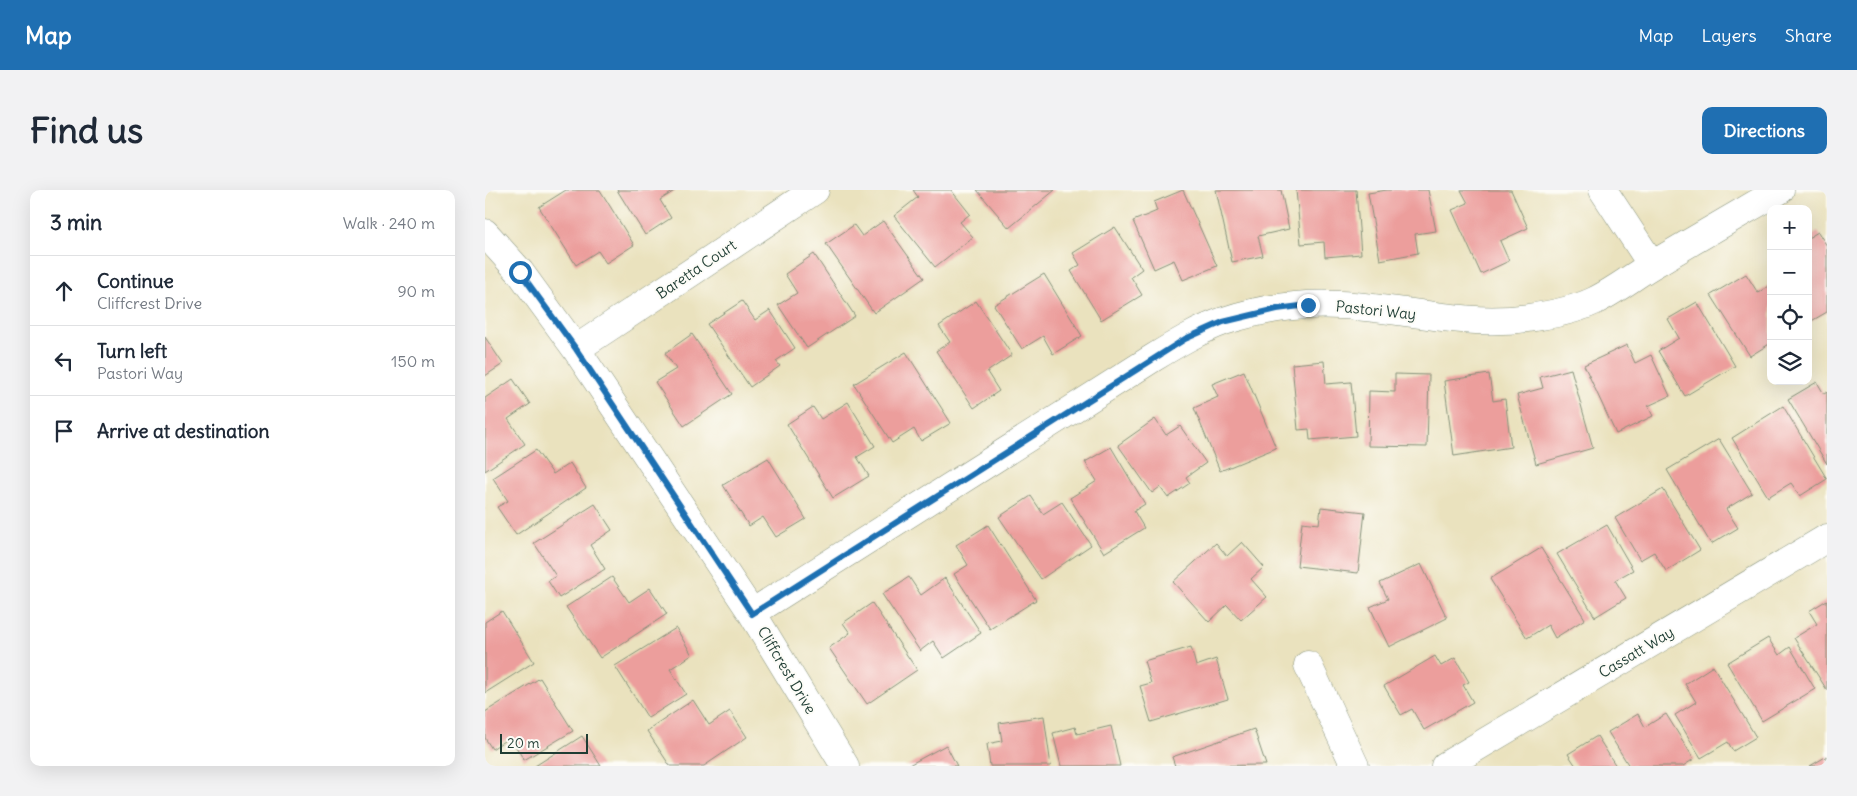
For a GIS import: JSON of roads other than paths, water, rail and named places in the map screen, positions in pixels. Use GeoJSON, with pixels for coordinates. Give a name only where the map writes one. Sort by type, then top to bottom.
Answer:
{"type":"FeatureCollection","features":[{"type":"Feature","properties":{"kind":"street","name":"Baretta Court"},"geometry":{"type":"LineString","coordinates":[[576,349],[815,190]]}},
{"type":"Feature","properties":{"kind":"street"},"geometry":{"type":"LineString","coordinates":[[1603,190],[1651,265]]}},
{"type":"Feature","properties":{"kind":"street","name":"Pastori Way"},"geometry":{"type":"LineString","coordinates":[[752,614],[1153,358],[1185,339],[1223,322],[1277,309],[1308,305],[1339,305],[1459,319],[1493,320],[1527,318],[1561,311],[1594,301],[1651,265],[1780,190]]}},
{"type":"Feature","properties":{"kind":"street","name":"Cliffcrest Drive"},"geometry":{"type":"LineString","coordinates":[[485,233],[520,272],[576,349],[752,614],[845,766]]}},
{"type":"Feature","properties":{"kind":"street","name":"Cassatt Way"},"geometry":{"type":"LineString","coordinates":[[1445,766],[1827,538]]}},
{"type":"Feature","properties":{"kind":"street"},"geometry":{"type":"LineString","coordinates":[[1308,666],[1355,766]]}}]}
